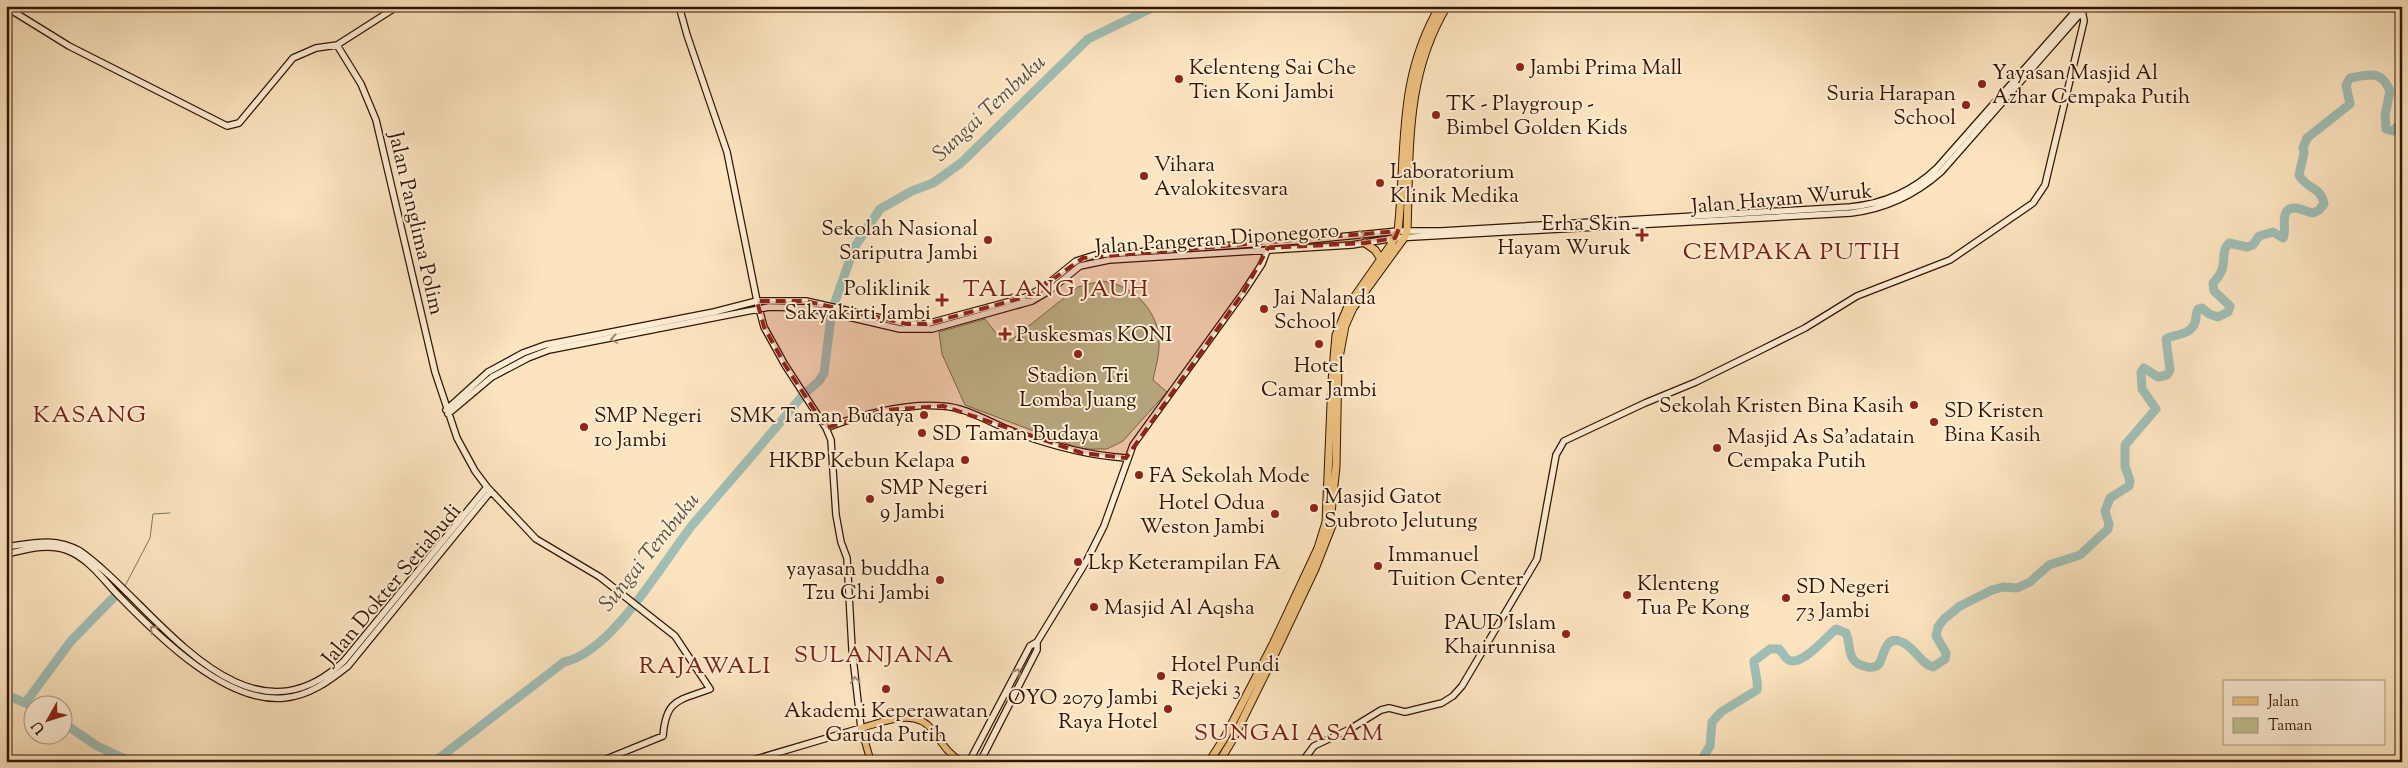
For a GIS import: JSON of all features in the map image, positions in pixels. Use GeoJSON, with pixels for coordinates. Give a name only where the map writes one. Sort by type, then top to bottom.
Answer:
{"type":"FeatureCollection","features":[{"type":"Feature","properties":{"kind":"highway"},"geometry":{"type":"LineString","coordinates":[[1209,762],[1225,737],[1274,642],[1318,548],[1326,522],[1332,381],[1336,335],[1348,306],[1396,234],[1404,117],[1415,79],[1442,8]]}},
{"type":"Feature","properties":{"kind":"highway"},"geometry":{"type":"LineString","coordinates":[[1219,762],[1233,739],[1272,662],[1315,569],[1333,523],[1331,513],[1336,467],[1338,364],[1345,326],[1353,308],[1405,235],[1409,129],[1415,79]]}},
{"type":"Feature","properties":{"kind":"highway"},"geometry":{"type":"LineString","coordinates":[[1365,243],[1375,250],[1381,259]]}},
{"type":"Feature","properties":{"kind":"main road"},"geometry":{"type":"LineString","coordinates":[[871,762],[861,728],[897,719],[920,719],[932,729],[948,753],[962,762]]}},
{"type":"Feature","properties":{"kind":"main road"},"geometry":{"type":"LineString","coordinates":[[932,762],[946,761],[948,753]]}},
{"type":"Feature","properties":{"kind":"street"},"geometry":{"type":"LineString","coordinates":[[6,7],[62,42],[227,126],[239,124],[292,58],[316,48],[337,45],[398,6]]}},
{"type":"Feature","properties":{"kind":"street"},"geometry":{"type":"LineString","coordinates":[[679,6],[727,152],[740,208],[757,301],[764,326],[826,428],[833,452],[836,515],[841,542],[847,558],[852,649],[861,728],[746,762]]}},
{"type":"Feature","properties":{"kind":"street"},"geometry":{"type":"LineString","coordinates":[[1302,762],[1314,746],[1350,729],[1381,710],[1389,708],[1405,712],[1442,703],[1454,696],[1462,686],[1536,559],[1556,456],[1564,441],[1645,402],[1696,382],[1763,349],[1805,328],[1857,296],[1950,260],[2033,202],[2045,185],[2056,146],[2084,22],[2082,8]]}},
{"type":"Feature","properties":{"kind":"street","name":"Jalan Hayam Wuruk"},"geometry":{"type":"LineString","coordinates":[[1396,234],[1405,235],[1441,231],[1850,207],[1887,200],[1917,185],[1938,168],[2082,8]]}},
{"type":"Feature","properties":{"kind":"street","name":"Jalan Panglima Polim"},"geometry":{"type":"LineString","coordinates":[[337,45],[361,84],[376,120],[435,372],[457,438],[475,471],[489,489],[536,539],[600,577],[637,604],[675,636],[710,689],[689,696],[670,708],[665,715],[663,736],[599,762]]}},
{"type":"Feature","properties":{"kind":"street","name":"Jalan Pangeran Diponegoro"},"geometry":{"type":"LineString","coordinates":[[672,324],[760,308],[810,308],[900,329],[920,330],[944,327],[1035,293],[1076,261],[1090,256],[1365,243],[1396,234]]}},
{"type":"Feature","properties":{"kind":"street","name":"Jalan Pangeran Diponegoro"},"geometry":{"type":"LineString","coordinates":[[1174,253],[1396,234]]}},
{"type":"Feature","properties":{"kind":"street"},"geometry":{"type":"LineString","coordinates":[[980,762],[1037,650],[1038,642],[1086,562],[1104,526],[1132,445],[1247,289],[1268,248]]}},
{"type":"Feature","properties":{"kind":"street","name":"Jalan Pangeran Diponegoro"},"geometry":{"type":"LineString","coordinates":[[672,324],[757,301],[825,303],[916,324],[938,322],[994,308]]}},
{"type":"Feature","properties":{"kind":"street"},"geometry":{"type":"LineString","coordinates":[[447,412],[480,382],[512,358],[545,345],[659,323],[672,324]]}},
{"type":"Feature","properties":{"kind":"street"},"geometry":{"type":"LineString","coordinates":[[480,382],[549,350],[662,330],[672,324]]}},
{"type":"Feature","properties":{"kind":"street"},"geometry":{"type":"LineString","coordinates":[[512,358],[516,364]]}},
{"type":"Feature","properties":{"kind":"street"},"geometry":{"type":"LineString","coordinates":[[826,428],[884,410],[943,406],[957,408],[1022,435],[1082,453],[1126,458]]}},
{"type":"Feature","properties":{"kind":"street","name":"Jalan Dokter Setiabudi"},"geometry":{"type":"LineString","coordinates":[[80,553],[120,597],[189,660],[230,685],[249,694],[269,698],[287,698],[309,692],[348,666],[489,489]]}},
{"type":"Feature","properties":{"kind":"street","name":"Jalan Dokter Setiabudi"},"geometry":{"type":"LineString","coordinates":[[6,547],[60,542],[80,553],[192,655],[241,684],[269,692],[300,688],[332,672],[350,654],[489,489]]}},
{"type":"Feature","properties":{"kind":"street","name":"Jalan Dokter Setiabudi"},"geometry":{"type":"LineString","coordinates":[[6,554],[37,545]]}},
{"type":"Feature","properties":{"kind":"street"},"geometry":{"type":"LineString","coordinates":[[969,762],[1030,646],[1038,642]]}},
{"type":"Feature","properties":{"kind":"street"},"geometry":{"type":"LineString","coordinates":[[999,705],[1006,709]]}},
{"type":"Feature","properties":{"kind":"highlighted area"},"geometry":{"type":"Polygon","coordinates":[[[1398,231],[1395,238],[1365,243],[1268,248],[1243,293],[1126,458],[1082,453],[943,406],[884,410],[826,428],[785,365],[764,327],[757,301],[806,301],[907,324],[926,324],[1029,296],[1083,258],[1398,231]]]}},
{"type":"Feature","properties":{"kind":"green space","name":"Stadion Tri Lomba Juang"},"geometry":{"type":"Polygon","coordinates":[[[1101,281],[1113,283],[1134,294],[1150,311],[1155,322],[1159,346],[1153,380],[1167,392],[1123,441],[1107,449],[1081,449],[965,405],[942,354],[939,332],[985,319],[1003,342],[1011,340],[1078,287],[1101,281]]]}},
{"type":"Feature","properties":{"kind":"waterway","name":"Sungai Tembuku"},"geometry":{"type":"LineString","coordinates":[[835,302],[854,248],[880,209],[912,191],[933,183],[961,163],[1088,39],[1156,6]]}},
{"type":"Feature","properties":{"kind":"waterway","name":"SUNGAI ASAM"},"geometry":{"type":"LineString","coordinates":[[1700,762],[1710,746],[1712,722],[1721,712],[1757,690],[1754,661],[1770,649],[1779,649],[1787,659],[1792,661],[1799,660],[1813,651],[1836,629],[1846,633],[1851,656],[1855,662],[1863,666],[1875,667],[1878,665],[1888,644],[1895,640],[1909,646],[1924,662],[1933,667],[1945,659],[1946,653],[1936,636],[1938,627],[1944,619],[1960,606],[1992,590],[2003,587],[2017,588],[2030,582],[2049,565],[2080,555],[2108,529],[2109,524],[2105,511],[2110,498],[2129,486],[2130,481],[2125,466],[2125,445],[2156,409],[2142,389],[2141,372],[2144,368],[2158,377],[2167,375],[2170,370],[2166,339],[2191,329],[2195,323],[2198,309],[2202,308],[2209,314],[2218,317],[2228,312],[2230,306],[2214,291],[2213,283],[2222,271],[2226,247],[2229,243],[2247,247],[2253,245],[2259,236],[2273,232],[2283,238],[2284,220],[2287,211],[2296,208],[2313,213],[2324,204],[2320,194],[2302,180],[2299,175],[2304,153],[2303,148],[2307,138],[2350,104],[2346,85],[2350,78],[2374,75],[2383,79],[2390,91],[2385,115],[2386,129],[2393,131],[2402,122]]}},
{"type":"Feature","properties":{"kind":"waterway","name":"Sungai Tembuku"},"geometry":{"type":"LineString","coordinates":[[434,762],[564,662],[582,655],[601,641],[618,624],[636,603],[694,523],[802,396],[819,381],[824,373],[831,317]]}},
{"type":"Feature","properties":{"kind":"waterway"},"geometry":{"type":"LineString","coordinates":[[125,586],[150,538],[153,514],[170,513]]}},
{"type":"Feature","properties":{"kind":"waterway"},"geometry":{"type":"LineString","coordinates":[[30,696],[71,641],[115,596]]}},
{"type":"Feature","properties":{"kind":"waterway","name":"Sungai Tembuku"},"geometry":{"type":"LineString","coordinates":[[6,695],[22,702]]}},
{"type":"Feature","properties":{"kind":"waterway","name":"Sungai Tembuku"},"geometry":{"type":"LineString","coordinates":[[72,729],[97,746],[132,762]]}},
{"type":"Feature","properties":{"kind":"waterway","name":"SUNGAI ASAM"},"geometry":{"type":"LineString","coordinates":[[1649,762],[1655,762]]}},
{"type":"Feature","properties":{"kind":"place","name":"Jambi Prima Mall"},"geometry":{"type":"Point","coordinates":[1520,67]}},
{"type":"Feature","properties":{"kind":"place","name":"Kelenteng Sai Che Tien Koni Jambi"},"geometry":{"type":"Point","coordinates":[1179,79]}},
{"type":"Feature","properties":{"kind":"place","name":"Yayasan Masjid Al Azhar Cempaka Putih"},"geometry":{"type":"Point","coordinates":[1982,84]}},
{"type":"Feature","properties":{"kind":"place","name":"Suria Harapan School"},"geometry":{"type":"Point","coordinates":[1966,105]}},
{"type":"Feature","properties":{"kind":"place","name":"TK - Playgroup - Bimbel Golden Kids"},"geometry":{"type":"Point","coordinates":[1436,115]}},
{"type":"Feature","properties":{"kind":"place","name":"Vihara Avalokitesvara"},"geometry":{"type":"Point","coordinates":[1144,176]}},
{"type":"Feature","properties":{"kind":"place","name":"Laboratorium Klinik Medika"},"geometry":{"type":"Point","coordinates":[1380,183]}},
{"type":"Feature","properties":{"kind":"place","name":"Erha Skin Hayam Wuruk"},"geometry":{"type":"Point","coordinates":[1642,235]}},
{"type":"Feature","properties":{"kind":"place","name":"Sekolah Nasional Sariputra Jambi"},"geometry":{"type":"Point","coordinates":[988,240]}},
{"type":"Feature","properties":{"kind":"place","name":"Poliklinik Sakyakirti Jambi"},"geometry":{"type":"Point","coordinates":[942,300]}},
{"type":"Feature","properties":{"kind":"place","name":"Jai Nalanda School"},"geometry":{"type":"Point","coordinates":[1264,309]}},
{"type":"Feature","properties":{"kind":"place","name":"Puskesmas KONI"},"geometry":{"type":"Point","coordinates":[1005,334]}},
{"type":"Feature","properties":{"kind":"place","name":"Hotel Camar Jambi"},"geometry":{"type":"Point","coordinates":[1319,344]}},
{"type":"Feature","properties":{"kind":"place","name":"Stadion Tri Lomba Juang"},"geometry":{"type":"Point","coordinates":[1078,354]}},
{"type":"Feature","properties":{"kind":"place","name":"Sekolah Kristen Bina Kasih"},"geometry":{"type":"Point","coordinates":[1914,405]}},
{"type":"Feature","properties":{"kind":"place","name":"SMK Taman Budaya"},"geometry":{"type":"Point","coordinates":[924,415]}},
{"type":"Feature","properties":{"kind":"place","name":"SD Kristen Bina Kasih"},"geometry":{"type":"Point","coordinates":[1934,422]}},
{"type":"Feature","properties":{"kind":"place","name":"SMP Negeri 10 Jambi"},"geometry":{"type":"Point","coordinates":[584,427]}},
{"type":"Feature","properties":{"kind":"place","name":"SD Taman Budaya"},"geometry":{"type":"Point","coordinates":[922,433]}},
{"type":"Feature","properties":{"kind":"place","name":"Masjid As Sa'adatain Cempaka Putih"},"geometry":{"type":"Point","coordinates":[1717,448]}},
{"type":"Feature","properties":{"kind":"place","name":"HKBP Kebun Kelapa"},"geometry":{"type":"Point","coordinates":[965,460]}},
{"type":"Feature","properties":{"kind":"place","name":"FA Sekolah Mode"},"geometry":{"type":"Point","coordinates":[1139,475]}},
{"type":"Feature","properties":{"kind":"place","name":"SMP Negeri 9 Jambi"},"geometry":{"type":"Point","coordinates":[870,499]}},
{"type":"Feature","properties":{"kind":"place","name":"Masjid Gatot Subroto Jelutung"},"geometry":{"type":"Point","coordinates":[1314,508]}},
{"type":"Feature","properties":{"kind":"place","name":"Hotel Odua Weston Jambi"},"geometry":{"type":"Point","coordinates":[1275,514]}},
{"type":"Feature","properties":{"kind":"place","name":"Lkp Keterampilan FA"},"geometry":{"type":"Point","coordinates":[1078,562]}},
{"type":"Feature","properties":{"kind":"place","name":"Immanuel Tuition Center"},"geometry":{"type":"Point","coordinates":[1378,566]}},
{"type":"Feature","properties":{"kind":"place","name":"yayasan buddha Tzu Chi Jambi"},"geometry":{"type":"Point","coordinates":[940,580]}},
{"type":"Feature","properties":{"kind":"place","name":"Klenteng Tua Pe Kong"},"geometry":{"type":"Point","coordinates":[1627,595]}},
{"type":"Feature","properties":{"kind":"place","name":"SD Negeri 73 Jambi"},"geometry":{"type":"Point","coordinates":[1786,598]}},
{"type":"Feature","properties":{"kind":"place","name":"Masjid Al Aqsha"},"geometry":{"type":"Point","coordinates":[1094,607]}},
{"type":"Feature","properties":{"kind":"place","name":"PAUD Islam Khairunnisa"},"geometry":{"type":"Point","coordinates":[1566,634]}},
{"type":"Feature","properties":{"kind":"place","name":"Hotel Pundi Rejeki 3"},"geometry":{"type":"Point","coordinates":[1161,676]}},
{"type":"Feature","properties":{"kind":"place","name":"Akademi Keperawatan Garuda Putih"},"geometry":{"type":"Point","coordinates":[886,689]}},
{"type":"Feature","properties":{"kind":"place","name":"OYO 2079 Jambi Raya Hotel"},"geometry":{"type":"Point","coordinates":[1168,709]}},
{"type":"Feature","properties":{"kind":"district","name":"CEMPAKA PUTIH"},"geometry":{"type":"Point","coordinates":[1792,251]}},
{"type":"Feature","properties":{"kind":"district","name":"TALANG JAUH"},"geometry":{"type":"Point","coordinates":[1056,288]}},
{"type":"Feature","properties":{"kind":"district","name":"KASANG"},"geometry":{"type":"Point","coordinates":[90,414]}},
{"type":"Feature","properties":{"kind":"district","name":"SULANJANA"},"geometry":{"type":"Point","coordinates":[874,654]}},
{"type":"Feature","properties":{"kind":"district","name":"RAJAWALI"},"geometry":{"type":"Point","coordinates":[705,665]}},
{"type":"Feature","properties":{"kind":"district","name":"SUNGAI ASAM"},"geometry":{"type":"Point","coordinates":[1289,732]}}]}
